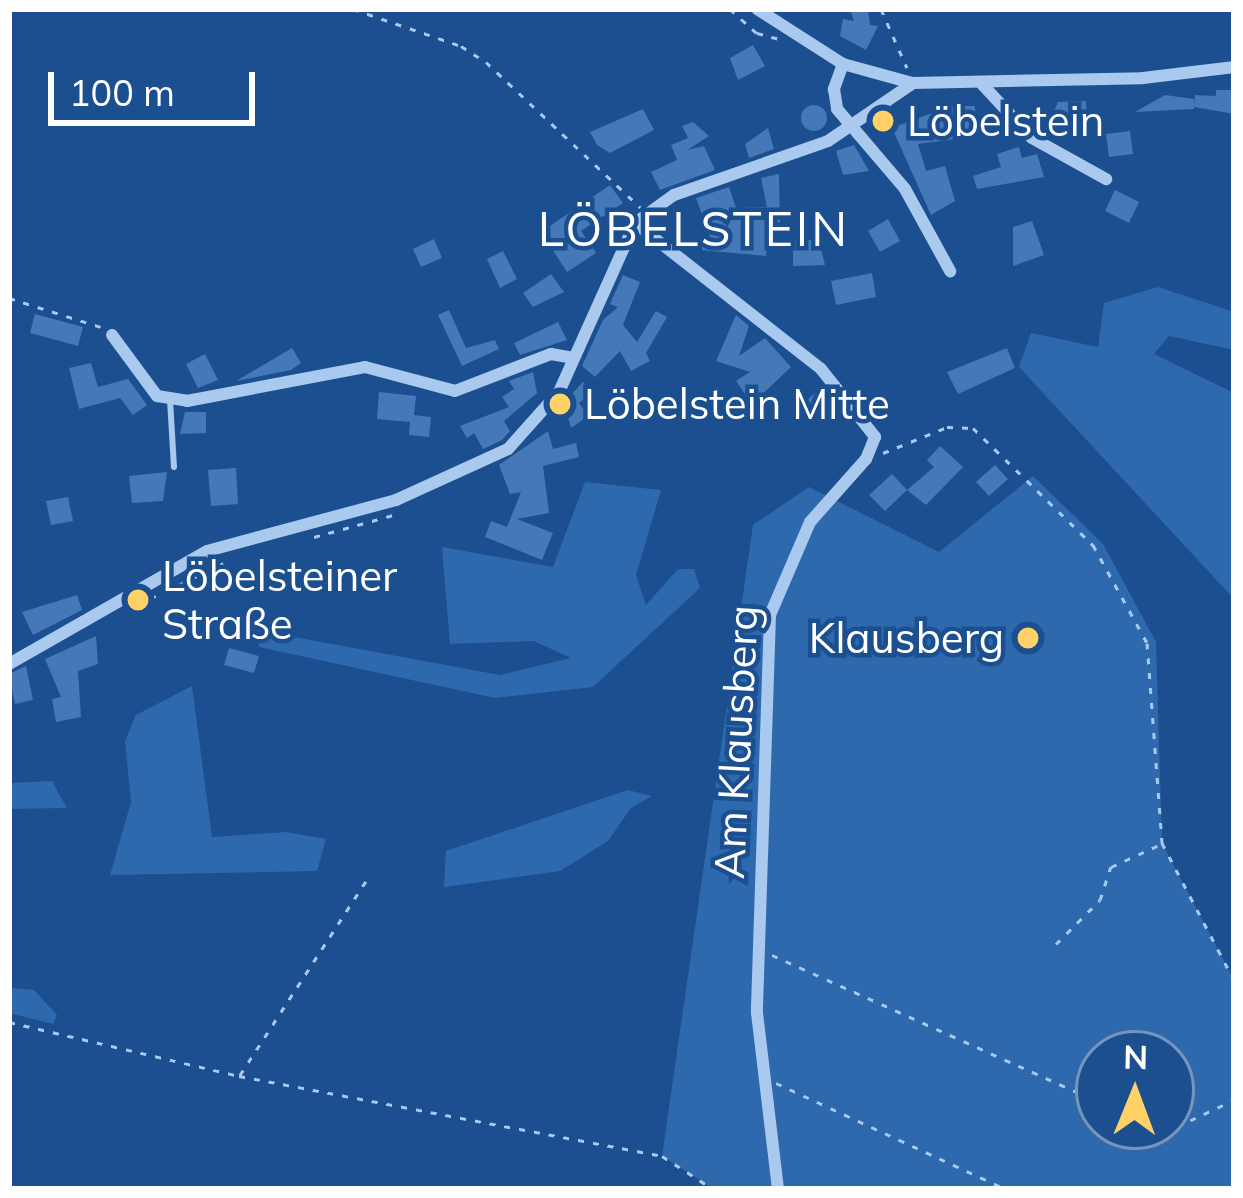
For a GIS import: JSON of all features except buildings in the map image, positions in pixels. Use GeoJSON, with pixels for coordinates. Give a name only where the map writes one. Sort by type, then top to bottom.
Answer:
{"type":"FeatureCollection","features":[{"type":"Feature","properties":{"kind":"street"},"geometry":{"type":"LineString","coordinates":[[757,9],[843,64],[914,83],[1143,78],[1234,67]]}},
{"type":"Feature","properties":{"kind":"street"},"geometry":{"type":"LineString","coordinates":[[843,64],[833,95],[905,189],[950,271]]}},
{"type":"Feature","properties":{"kind":"street"},"geometry":{"type":"LineString","coordinates":[[980,82],[996,107],[1052,154],[1106,179]]}},
{"type":"Feature","properties":{"kind":"street"},"geometry":{"type":"LineString","coordinates":[[9,664],[207,551],[396,500],[489,461],[549,406],[640,218],[674,195],[799,153],[914,83]]}},
{"type":"Feature","properties":{"kind":"street"},"geometry":{"type":"LineString","coordinates":[[640,218],[821,369],[872,429],[866,459]]}},
{"type":"Feature","properties":{"kind":"street"},"geometry":{"type":"LineString","coordinates":[[112,335],[158,396],[170,400],[230,398],[365,367],[454,391],[551,355],[574,358]]}},
{"type":"Feature","properties":{"kind":"street","name":"Am Klausberg"},"geometry":{"type":"LineString","coordinates":[[778,1189],[758,1075],[770,615],[810,522],[866,459]]}},
{"type":"Feature","properties":{"kind":"lane"},"geometry":{"type":"LineString","coordinates":[[170,400],[174,467]]}},
{"type":"Feature","properties":{"kind":"path"},"geometry":{"type":"LineString","coordinates":[[353,9],[461,46],[486,62],[640,218]]}},
{"type":"Feature","properties":{"kind":"path"},"geometry":{"type":"LineString","coordinates":[[881,9],[914,83]]}},
{"type":"Feature","properties":{"kind":"path"},"geometry":{"type":"LineString","coordinates":[[9,298],[112,335]]}},
{"type":"Feature","properties":{"kind":"path"},"geometry":{"type":"LineString","coordinates":[[866,459],[947,427],[973,428],[1093,544],[1147,643],[1162,843],[1234,980]]}},
{"type":"Feature","properties":{"kind":"path"},"geometry":{"type":"LineString","coordinates":[[298,540],[404,510]]}},
{"type":"Feature","properties":{"kind":"path"},"geometry":{"type":"LineString","coordinates":[[117,605],[143,605],[234,558]]}},
{"type":"Feature","properties":{"kind":"path"},"geometry":{"type":"LineString","coordinates":[[1056,944],[1100,901],[1111,867],[1162,843]]}},
{"type":"Feature","properties":{"kind":"path"},"geometry":{"type":"LineString","coordinates":[[239,1076],[368,878]]}},
{"type":"Feature","properties":{"kind":"path"},"geometry":{"type":"LineString","coordinates":[[759,949],[1075,1091]]}},
{"type":"Feature","properties":{"kind":"path"},"geometry":{"type":"LineString","coordinates":[[9,1022],[239,1076],[662,1156],[713,1189]]}},
{"type":"Feature","properties":{"kind":"path"},"geometry":{"type":"LineString","coordinates":[[758,1075],[1005,1189]]}},
{"type":"Feature","properties":{"kind":"path"},"geometry":{"type":"LineString","coordinates":[[1195,1118],[1234,1100]]}},
{"type":"Feature","properties":{"kind":"shaded area"},"geometry":{"type":"Polygon","coordinates":[[[1158,287],[1234,312],[1234,350],[1169,336],[1154,354],[1234,393],[1234,599],[1019,367],[1031,333],[1098,347],[1104,303],[1158,287]]]}},
{"type":"Feature","properties":{"kind":"shaded area"},"geometry":{"type":"Polygon","coordinates":[[[1033,476],[1103,544],[1156,642],[1162,843],[1234,980],[1234,1189],[713,1189],[662,1156],[753,525],[809,487],[939,552],[1033,476]]]}},
{"type":"Feature","properties":{"kind":"shaded area"},"geometry":{"type":"Polygon","coordinates":[[[585,482],[661,490],[636,575],[646,605],[678,569],[694,569],[700,588],[593,687],[495,698],[259,647],[256,630],[500,675],[571,658],[534,641],[450,644],[442,547],[553,567],[585,482]]]}},
{"type":"Feature","properties":{"kind":"shaded area"},"geometry":{"type":"Polygon","coordinates":[[[192,686],[212,837],[286,832],[326,839],[317,871],[110,875],[131,802],[125,741],[136,715],[192,686]]]}},
{"type":"Feature","properties":{"kind":"shaded area"},"geometry":{"type":"Polygon","coordinates":[[[52,781],[67,808],[9,809],[9,783],[52,781]]]}},
{"type":"Feature","properties":{"kind":"shaded area"},"geometry":{"type":"Polygon","coordinates":[[[628,790],[652,796],[631,808],[608,841],[560,871],[444,887],[446,851],[628,790]]]}},
{"type":"Feature","properties":{"kind":"shaded area"},"geometry":{"type":"Polygon","coordinates":[[[9,988],[34,990],[57,1015],[53,1024],[9,1013],[9,988]]]}},
{"type":"Feature","properties":{"kind":"place","name":"Löbelstein"},"geometry":{"type":"Point","coordinates":[883,121]}},
{"type":"Feature","properties":{"kind":"place","name":"Löbelstein Mitte"},"geometry":{"type":"Point","coordinates":[560,404]}},
{"type":"Feature","properties":{"kind":"place","name":"Löbelsteiner Straße"},"geometry":{"type":"Point","coordinates":[138,600]}},
{"type":"Feature","properties":{"kind":"place","name":"Klausberg"},"geometry":{"type":"Point","coordinates":[1028,638]}},
{"type":"Feature","properties":{"kind":"district","name":"LÖBELSTEIN"},"geometry":{"type":"Point","coordinates":[694,229]}}]}
